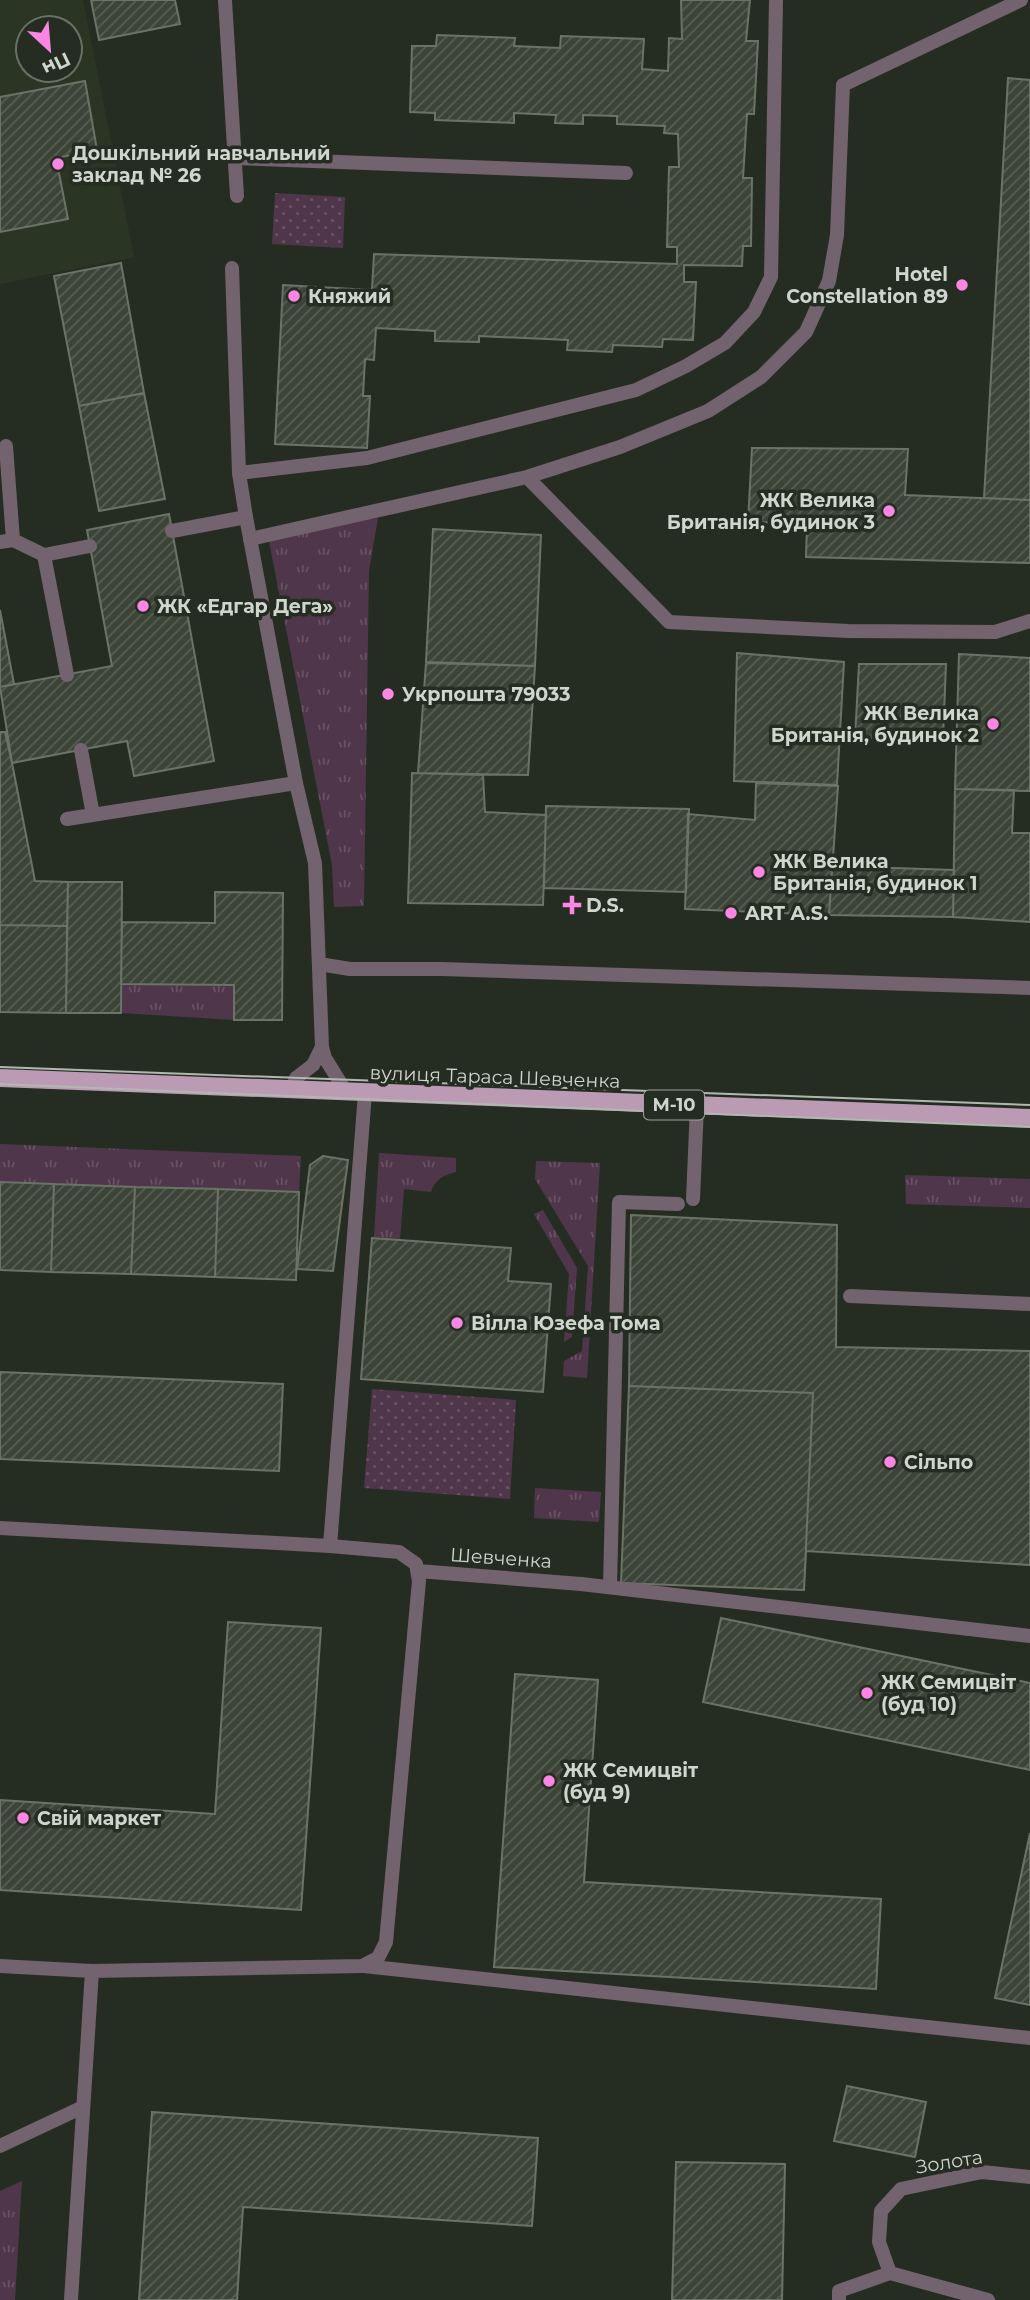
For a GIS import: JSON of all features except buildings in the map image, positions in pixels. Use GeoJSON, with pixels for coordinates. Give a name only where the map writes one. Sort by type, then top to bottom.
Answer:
{"type":"FeatureCollection","features":[{"type":"Feature","properties":{"kind":"main road","name":"вулиця Тараса Шевченка"},"geometry":{"type":"LineString","coordinates":[[0,1078],[1030,1118]]}},
{"type":"Feature","properties":{"kind":"street"},"geometry":{"type":"LineString","coordinates":[[225,0],[237,196]]}},
{"type":"Feature","properties":{"kind":"street"},"geometry":{"type":"LineString","coordinates":[[239,472],[367,458],[636,390],[686,366],[725,343],[754,312],[771,277],[776,0]]}},
{"type":"Feature","properties":{"kind":"street"},"geometry":{"type":"LineString","coordinates":[[250,539],[527,477],[620,447],[708,411],[761,377],[806,332],[829,281],[837,235],[844,85],[1021,0]]}},
{"type":"Feature","properties":{"kind":"street"},"geometry":{"type":"LineString","coordinates":[[236,158],[626,173]]}},
{"type":"Feature","properties":{"kind":"street"},"geometry":{"type":"LineString","coordinates":[[232,268],[239,472],[296,783],[315,863],[322,1047],[326,1059],[346,1092]]}},
{"type":"Feature","properties":{"kind":"street"},"geometry":{"type":"LineString","coordinates":[[6,446],[7,541],[44,555],[90,546]]}},
{"type":"Feature","properties":{"kind":"street"},"geometry":{"type":"LineString","coordinates":[[527,477],[669,622],[848,631],[995,632],[1030,621]]}},
{"type":"Feature","properties":{"kind":"street"},"geometry":{"type":"LineString","coordinates":[[172,531],[246,517]]}},
{"type":"Feature","properties":{"kind":"street"},"geometry":{"type":"LineString","coordinates":[[44,555],[67,675]]}},
{"type":"Feature","properties":{"kind":"street"},"geometry":{"type":"LineString","coordinates":[[81,750],[93,815]]}},
{"type":"Feature","properties":{"kind":"street"},"geometry":{"type":"LineString","coordinates":[[67,819],[296,783]]}},
{"type":"Feature","properties":{"kind":"street"},"geometry":{"type":"LineString","coordinates":[[318,964],[350,969],[442,969],[1030,988]]}},
{"type":"Feature","properties":{"kind":"street"},"geometry":{"type":"LineString","coordinates":[[290,1091],[296,1078],[313,1065],[322,1047]]}},
{"type":"Feature","properties":{"kind":"street"},"geometry":{"type":"LineString","coordinates":[[330,1546],[365,1093]]}},
{"type":"Feature","properties":{"kind":"street"},"geometry":{"type":"LineString","coordinates":[[693,1199],[696,1106]]}},
{"type":"Feature","properties":{"kind":"street"},"geometry":{"type":"LineString","coordinates":[[610,1587],[619,1202],[678,1204]]}},
{"type":"Feature","properties":{"kind":"street"},"geometry":{"type":"LineString","coordinates":[[850,1296],[1030,1304]]}},
{"type":"Feature","properties":{"kind":"street"},"geometry":{"type":"LineString","coordinates":[[0,1528],[330,1546],[399,1552],[416,1564],[419,1581],[386,1942],[378,1958],[362,1966]]}},
{"type":"Feature","properties":{"kind":"street","name":"Шевченка"},"geometry":{"type":"LineString","coordinates":[[418,1571],[610,1587],[1030,1636]]}},
{"type":"Feature","properties":{"kind":"street"},"geometry":{"type":"LineString","coordinates":[[0,1966],[92,1971],[362,1966],[1030,2038]]}},
{"type":"Feature","properties":{"kind":"street"},"geometry":{"type":"LineString","coordinates":[[71,2300],[92,1971]]}},
{"type":"Feature","properties":{"kind":"street"},"geometry":{"type":"LineString","coordinates":[[0,2146],[83,2108]]}},
{"type":"Feature","properties":{"kind":"street","name":"Золота"},"geometry":{"type":"LineString","coordinates":[[890,2273],[878,2242],[881,2211],[901,2189],[982,2172],[1030,2177]]}},
{"type":"Feature","properties":{"kind":"street"},"geometry":{"type":"LineString","coordinates":[[839,2300],[839,2291],[890,2273],[988,2300]]}},
{"type":"Feature","properties":{"kind":"shaded area","name":"Дошкільний навчальний заклад № 26"},"geometry":{"type":"Polygon","coordinates":[[[0,0],[83,0],[134,257],[0,284],[0,0]]]}},
{"type":"Feature","properties":{"kind":"green space"},"geometry":{"type":"Polygon","coordinates":[[[275,193],[345,197],[343,248],[272,244],[275,193]]]}},
{"type":"Feature","properties":{"kind":"green space"},"geometry":{"type":"Polygon","coordinates":[[[378,518],[369,571],[364,906],[334,907],[332,865],[268,536],[378,518]]]}},
{"type":"Feature","properties":{"kind":"green space"},"geometry":{"type":"Polygon","coordinates":[[[121,984],[234,985],[234,1020],[121,1013],[121,984]]]}},
{"type":"Feature","properties":{"kind":"green space"},"geometry":{"type":"Polygon","coordinates":[[[0,1144],[301,1156],[299,1192],[0,1182],[0,1144]]]}},
{"type":"Feature","properties":{"kind":"green space"},"geometry":{"type":"Polygon","coordinates":[[[379,1153],[456,1158],[456,1172],[440,1178],[431,1192],[404,1189],[400,1239],[374,1237],[379,1153]]]}},
{"type":"Feature","properties":{"kind":"green space"},"geometry":{"type":"Polygon","coordinates":[[[536,1161],[600,1163],[587,1378],[563,1376],[564,1361],[582,1351],[588,1266],[535,1179],[536,1161]]]}},
{"type":"Feature","properties":{"kind":"green space"},"geometry":{"type":"Polygon","coordinates":[[[905,1175],[1030,1179],[1030,1208],[906,1204],[905,1175]]]}},
{"type":"Feature","properties":{"kind":"green space"},"geometry":{"type":"Polygon","coordinates":[[[543,1210],[577,1268],[572,1337],[564,1342],[569,1274],[534,1214],[543,1210]]]}},
{"type":"Feature","properties":{"kind":"green space"},"geometry":{"type":"Polygon","coordinates":[[[372,1389],[516,1400],[510,1499],[364,1488],[372,1389]]]}},
{"type":"Feature","properties":{"kind":"green space"},"geometry":{"type":"Polygon","coordinates":[[[535,1488],[601,1492],[599,1522],[534,1518],[535,1488]]]}},
{"type":"Feature","properties":{"kind":"green space"},"geometry":{"type":"Polygon","coordinates":[[[22,2181],[15,2300],[0,2300],[0,2191],[22,2181]]]}},
{"type":"Feature","properties":{"kind":"tram line"},"geometry":{"type":"LineString","coordinates":[[0,1067],[1030,1105]]}},
{"type":"Feature","properties":{"kind":"tram line"},"geometry":{"type":"LineString","coordinates":[[0,1084],[1030,1127]]}},
{"type":"Feature","properties":{"kind":"place","name":"Дошкільний навчальний заклад № 26"},"geometry":{"type":"Point","coordinates":[58,164]}},
{"type":"Feature","properties":{"kind":"place","name":"Hotel Constellation 89"},"geometry":{"type":"Point","coordinates":[962,285]}},
{"type":"Feature","properties":{"kind":"place","name":"Княжий"},"geometry":{"type":"Point","coordinates":[294,296]}},
{"type":"Feature","properties":{"kind":"place","name":"ЖК Велика Британія, будинок 3"},"geometry":{"type":"Point","coordinates":[889,511]}},
{"type":"Feature","properties":{"kind":"place","name":"ЖК «Едгар Дега»"},"geometry":{"type":"Point","coordinates":[143,606]}},
{"type":"Feature","properties":{"kind":"place","name":"Укрпошта 79033"},"geometry":{"type":"Point","coordinates":[388,694]}},
{"type":"Feature","properties":{"kind":"place","name":"ЖК Велика Британія, будинок 2"},"geometry":{"type":"Point","coordinates":[993,724]}},
{"type":"Feature","properties":{"kind":"place","name":"ЖК Велика Британія, будинок 1"},"geometry":{"type":"Point","coordinates":[759,872]}},
{"type":"Feature","properties":{"kind":"place","name":"D.S."},"geometry":{"type":"Point","coordinates":[572,905]}},
{"type":"Feature","properties":{"kind":"place","name":"ART A.S."},"geometry":{"type":"Point","coordinates":[731,913]}},
{"type":"Feature","properties":{"kind":"place","name":"Вілла Юзефа Тома"},"geometry":{"type":"Point","coordinates":[457,1323]}},
{"type":"Feature","properties":{"kind":"place","name":"Сільпо"},"geometry":{"type":"Point","coordinates":[890,1462]}},
{"type":"Feature","properties":{"kind":"place","name":"ЖК Семицвіт (буд 10)"},"geometry":{"type":"Point","coordinates":[867,1693]}},
{"type":"Feature","properties":{"kind":"place","name":"ЖК Семицвіт (буд 9)"},"geometry":{"type":"Point","coordinates":[549,1781]}},
{"type":"Feature","properties":{"kind":"place","name":"Свiй маркет"},"geometry":{"type":"Point","coordinates":[23,1818]}}]}
